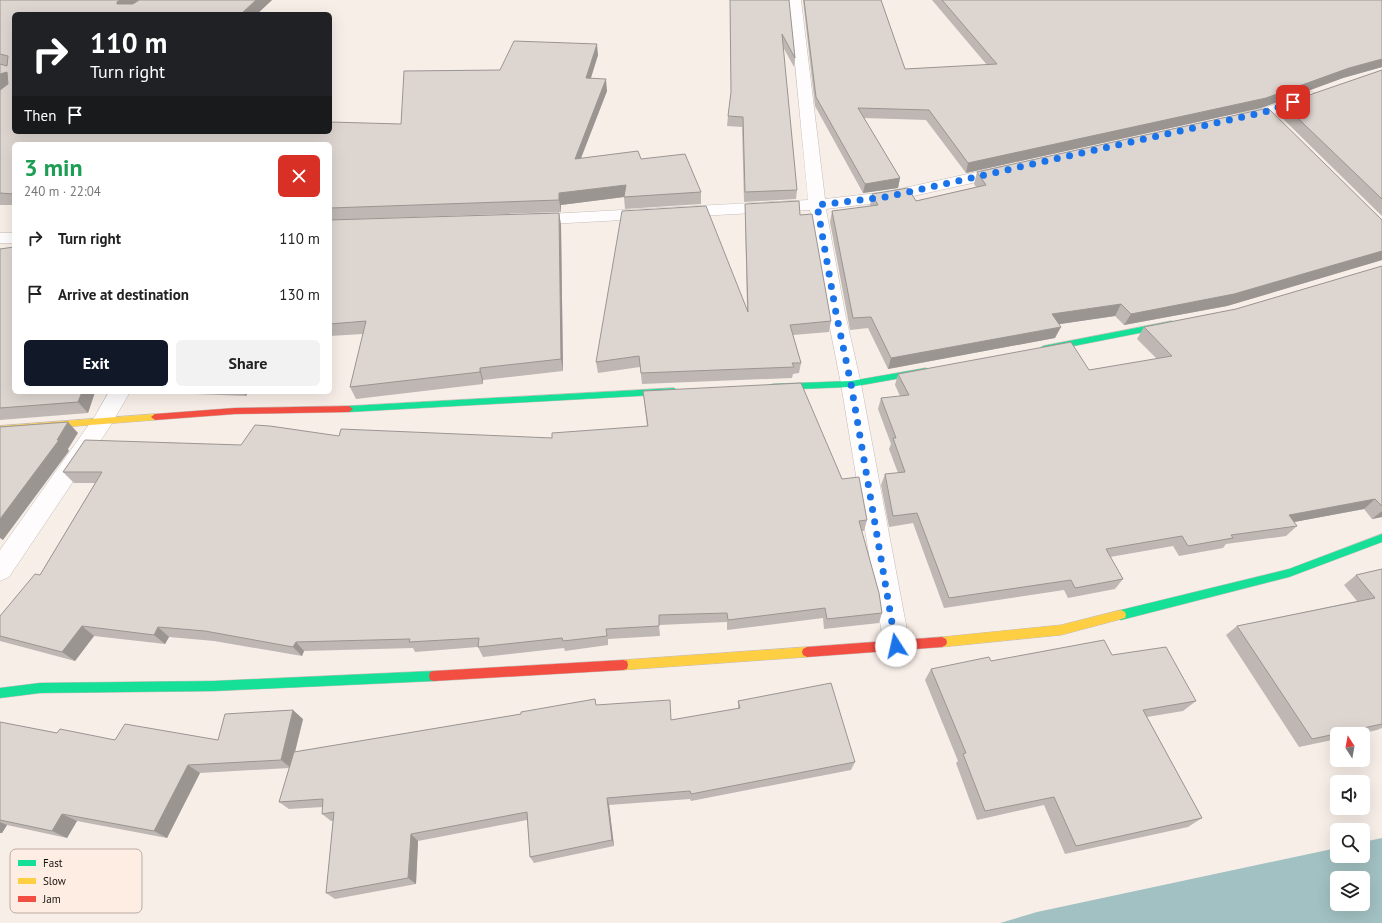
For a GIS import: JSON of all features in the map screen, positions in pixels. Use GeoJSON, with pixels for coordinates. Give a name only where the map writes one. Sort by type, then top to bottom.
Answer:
{"type":"FeatureCollection","features":[{"type":"Feature","properties":{"kind":"street"},"geometry":{"type":"LineString","coordinates":[[795,0],[817,205],[836,313],[851,384],[896,646]]}},
{"type":"Feature","properties":{"kind":"street"},"geometry":{"type":"LineString","coordinates":[[1228,121],[1271,118],[1328,90]]}},
{"type":"Feature","properties":{"kind":"street"},"geometry":{"type":"LineString","coordinates":[[518,221],[817,205],[886,197],[1020,167]]}},
{"type":"Feature","properties":{"kind":"street"},"geometry":{"type":"LineString","coordinates":[[0,238],[12,238]]}},
{"type":"Feature","properties":{"kind":"street"},"geometry":{"type":"LineString","coordinates":[[1034,351],[1181,322]]}},
{"type":"Feature","properties":{"kind":"street"},"geometry":{"type":"LineString","coordinates":[[765,388],[851,384],[935,369]]}},
{"type":"Feature","properties":{"kind":"street"},"geometry":{"type":"LineString","coordinates":[[0,429],[235,411],[384,408],[686,391]]}},
{"type":"Feature","properties":{"kind":"street"},"geometry":{"type":"LineString","coordinates":[[0,570],[102,422],[119,394]]}},
{"type":"Feature","properties":{"kind":"street"},"geometry":{"type":"LineString","coordinates":[[0,693],[40,688],[214,686],[498,674],[896,646],[1061,630],[1290,573],[1382,538]]}},
{"type":"Feature","properties":{"kind":"water"},"geometry":{"type":"Polygon","coordinates":[[[1382,838],[1382,923],[1000,923],[1037,912],[1330,849],[1330,863],[1370,863],[1370,841],[1382,838]]]}},
{"type":"Feature","properties":{"kind":"building"},"geometry":{"type":"Polygon","coordinates":[[[0,0],[120,0],[117,4],[133,4],[139,0],[256,0],[243,12],[12,12],[12,134],[332,134],[332,122],[401,124],[404,71],[500,70],[514,41],[597,44],[586,78],[606,79],[575,159],[638,151],[641,159],[685,154],[701,192],[624,197],[626,185],[559,193],[559,200],[332,208],[332,142],[12,142],[12,194],[0,193],[0,90],[8,84],[7,72],[0,74],[0,64],[7,66],[8,56],[0,54],[0,0]]]}},
{"type":"Feature","properties":{"kind":"building"},"geometry":{"type":"Polygon","coordinates":[[[730,0],[789,0],[795,58],[782,34],[797,190],[745,192],[743,117],[728,116],[731,92],[730,0]]]}},
{"type":"Feature","properties":{"kind":"building"},"geometry":{"type":"Polygon","coordinates":[[[804,0],[881,0],[905,69],[997,64],[942,0],[1382,0],[1382,59],[1349,68],[1266,98],[968,163],[929,110],[858,108],[900,178],[865,184],[816,97],[804,0]]]}},
{"type":"Feature","properties":{"kind":"building"},"geometry":{"type":"Polygon","coordinates":[[[1382,70],[1382,199],[1283,104],[1382,70]]]}},
{"type":"Feature","properties":{"kind":"building"},"geometry":{"type":"Polygon","coordinates":[[[1268,108],[1382,220],[1382,251],[1234,294],[1131,314],[1121,304],[1052,314],[1061,327],[891,358],[871,317],[853,318],[832,211],[878,205],[872,194],[908,188],[916,201],[986,185],[977,172],[1268,108]]]}},
{"type":"Feature","properties":{"kind":"building"},"geometry":{"type":"Polygon","coordinates":[[[799,201],[800,215],[812,214],[831,321],[790,325],[801,363],[792,363],[794,367],[641,373],[639,356],[596,362],[622,211],[706,206],[748,312],[745,204],[799,201]]]}},
{"type":"Feature","properties":{"kind":"building"},"geometry":{"type":"Polygon","coordinates":[[[559,213],[561,359],[480,368],[480,372],[350,387],[366,321],[332,324],[332,220],[559,213]]]}},
{"type":"Feature","properties":{"kind":"building"},"geometry":{"type":"Polygon","coordinates":[[[12,247],[12,394],[81,394],[78,402],[0,408],[0,249],[12,247]]]}},
{"type":"Feature","properties":{"kind":"building"},"geometry":{"type":"Polygon","coordinates":[[[1382,266],[1382,506],[1375,499],[1289,515],[1297,526],[1231,535],[1233,538],[1188,546],[1182,536],[1106,549],[1123,579],[1075,588],[1071,580],[949,598],[917,513],[893,516],[885,474],[905,472],[893,438],[896,438],[881,398],[909,395],[898,374],[1071,342],[1089,370],[1172,356],[1144,327],[1236,309],[1382,266]]]}},
{"type":"Feature","properties":{"kind":"building"},"geometry":{"type":"Polygon","coordinates":[[[801,383],[842,479],[859,477],[867,520],[859,521],[879,593],[882,613],[827,619],[825,608],[728,620],[727,613],[659,615],[659,626],[606,629],[607,636],[563,641],[562,638],[478,647],[479,638],[409,642],[410,639],[296,642],[293,647],[205,631],[158,627],[154,635],[82,626],[62,652],[0,636],[0,616],[35,574],[40,575],[102,472],[63,472],[85,440],[241,445],[255,425],[339,436],[341,429],[552,438],[552,433],[648,426],[643,391],[801,383]]]}},
{"type":"Feature","properties":{"kind":"building"},"geometry":{"type":"Polygon","coordinates":[[[68,422],[57,440],[59,440],[0,519],[0,427],[68,422]]]}},
{"type":"Feature","properties":{"kind":"building"},"geometry":{"type":"Polygon","coordinates":[[[1382,569],[1382,724],[1368,727],[1330,727],[1330,735],[1312,739],[1237,626],[1375,598],[1356,575],[1382,569]]]}},
{"type":"Feature","properties":{"kind":"building"},"geometry":{"type":"Polygon","coordinates":[[[1104,640],[1112,655],[1166,647],[1196,701],[1143,710],[1202,818],[1076,846],[1054,797],[985,811],[963,754],[966,753],[931,669],[989,657],[991,661],[1104,640]]]}},
{"type":"Feature","properties":{"kind":"building"},"geometry":{"type":"Polygon","coordinates":[[[831,683],[855,762],[691,794],[690,791],[607,798],[612,840],[530,857],[527,812],[411,834],[408,878],[326,893],[334,812],[322,814],[323,799],[279,802],[294,752],[521,714],[521,712],[595,699],[596,705],[670,700],[671,720],[740,708],[738,701],[831,683]]]}},
{"type":"Feature","properties":{"kind":"building"},"geometry":{"type":"Polygon","coordinates":[[[293,710],[281,760],[188,765],[154,831],[62,814],[52,831],[0,820],[0,722],[57,733],[60,729],[115,740],[125,724],[218,740],[225,714],[293,710]]]}},
{"type":"Feature","properties":{"kind":"traffic: fast"},"geometry":{"type":"LineString","coordinates":[[1043,349],[1172,324]]}},
{"type":"Feature","properties":{"kind":"traffic: fast"},"geometry":{"type":"LineString","coordinates":[[772,387],[851,384],[926,371]]}},
{"type":"Feature","properties":{"kind":"traffic: fast"},"geometry":{"type":"LineString","coordinates":[[349,409],[674,391]]}},
{"type":"Feature","properties":{"kind":"traffic: fast"},"geometry":{"type":"LineString","coordinates":[[1121,615],[1289,573],[1382,538]]}},
{"type":"Feature","properties":{"kind":"traffic: fast"},"geometry":{"type":"LineString","coordinates":[[0,693],[40,688],[214,686],[434,676]]}},
{"type":"Feature","properties":{"kind":"traffic: slow"},"geometry":{"type":"LineString","coordinates":[[0,429],[155,417]]}},
{"type":"Feature","properties":{"kind":"traffic: slow"},"geometry":{"type":"LineString","coordinates":[[942,642],[1061,630],[1121,615]]}},
{"type":"Feature","properties":{"kind":"traffic: slow"},"geometry":{"type":"LineString","coordinates":[[623,665],[807,652]]}},
{"type":"Feature","properties":{"kind":"traffic: jam"},"geometry":{"type":"LineString","coordinates":[[155,417],[235,411],[349,409]]}},
{"type":"Feature","properties":{"kind":"traffic: jam"},"geometry":{"type":"LineString","coordinates":[[807,652],[942,642]]}},
{"type":"Feature","properties":{"kind":"traffic: jam"},"geometry":{"type":"LineString","coordinates":[[434,676],[623,665]]}},
{"type":"Feature","properties":{"kind":"route"},"geometry":{"type":"LineString","coordinates":[[896,646],[851,384],[836,313],[817,205],[886,197],[1265,112],[1293,102]]}}]}
